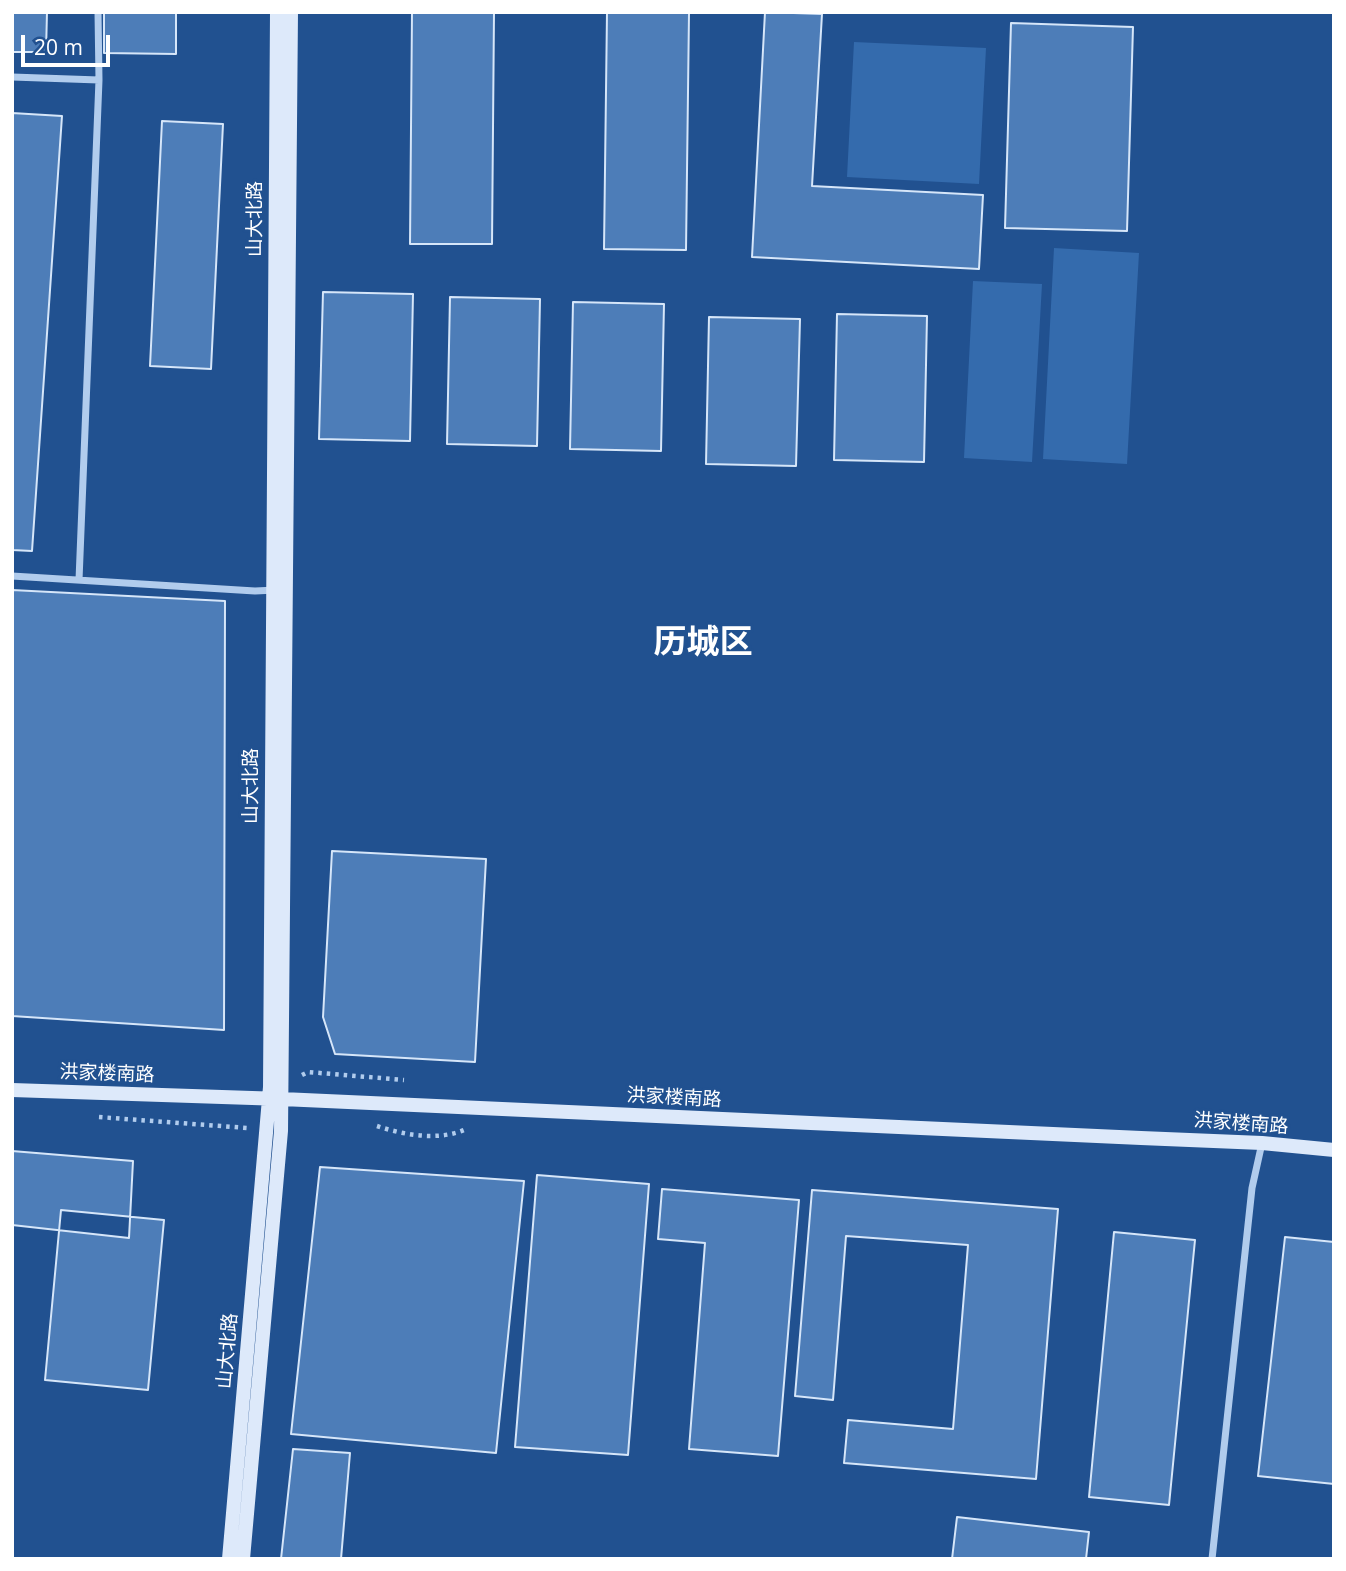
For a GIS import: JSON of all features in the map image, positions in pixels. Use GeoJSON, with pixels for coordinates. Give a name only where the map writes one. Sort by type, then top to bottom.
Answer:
{"type":"FeatureCollection","features":[{"type":"Feature","properties":{"kind":"main road","name":"山大北路"},"geometry":{"type":"LineString","coordinates":[[277,12],[280,589]]}},
{"type":"Feature","properties":{"kind":"main road","name":"山大北路"},"geometry":{"type":"LineString","coordinates":[[229,1559],[275,1099],[280,589],[292,12]]}},
{"type":"Feature","properties":{"kind":"main road","name":"洪家楼南路"},"geometry":{"type":"LineString","coordinates":[[12,1090],[275,1099],[1262,1143],[1334,1150]]}},
{"type":"Feature","properties":{"kind":"main road","name":"山大北路"},"geometry":{"type":"LineString","coordinates":[[243,1559],[281,1131],[275,1099]]}},
{"type":"Feature","properties":{"kind":"street"},"geometry":{"type":"LineString","coordinates":[[79,580],[99,80],[98,12]]}},
{"type":"Feature","properties":{"kind":"street"},"geometry":{"type":"LineString","coordinates":[[12,77],[99,80]]}},
{"type":"Feature","properties":{"kind":"street"},"geometry":{"type":"LineString","coordinates":[[12,576],[255,591],[280,589]]}},
{"type":"Feature","properties":{"kind":"street"},"geometry":{"type":"LineString","coordinates":[[1212,1559],[1252,1188],[1262,1143]]}},
{"type":"Feature","properties":{"kind":"path"},"geometry":{"type":"LineString","coordinates":[[308,1072],[415,1081]]}},
{"type":"Feature","properties":{"kind":"path"},"geometry":{"type":"LineString","coordinates":[[98,1117],[253,1128]]}},
{"type":"Feature","properties":{"kind":"shaded area"},"geometry":{"type":"Polygon","coordinates":[[[854,42],[986,48],[979,184],[847,177],[854,42]]]}},
{"type":"Feature","properties":{"kind":"shaded area"},"geometry":{"type":"Polygon","coordinates":[[[1054,248],[1139,253],[1127,464],[1043,459],[1054,248]]]}},
{"type":"Feature","properties":{"kind":"shaded area"},"geometry":{"type":"Polygon","coordinates":[[[973,281],[1042,284],[1032,462],[964,458],[973,281]]]}},
{"type":"Feature","properties":{"kind":"building"},"geometry":{"type":"Polygon","coordinates":[[[12,12],[47,12],[46,52],[12,52],[12,12]]]}},
{"type":"Feature","properties":{"kind":"building"},"geometry":{"type":"Polygon","coordinates":[[[104,12],[176,12],[176,54],[104,53],[104,12]]]}},
{"type":"Feature","properties":{"kind":"building"},"geometry":{"type":"Polygon","coordinates":[[[412,12],[494,12],[492,244],[410,244],[412,12]]]}},
{"type":"Feature","properties":{"kind":"building"},"geometry":{"type":"Polygon","coordinates":[[[607,12],[689,13],[686,250],[604,249],[607,12]]]}},
{"type":"Feature","properties":{"kind":"building"},"geometry":{"type":"Polygon","coordinates":[[[765,12],[822,14],[812,186],[983,195],[979,269],[752,257],[765,12]]]}},
{"type":"Feature","properties":{"kind":"building"},"geometry":{"type":"Polygon","coordinates":[[[1011,23],[1133,27],[1127,231],[1005,228],[1011,23]]]}},
{"type":"Feature","properties":{"kind":"building"},"geometry":{"type":"Polygon","coordinates":[[[12,113],[62,116],[32,551],[12,550],[12,113]]]}},
{"type":"Feature","properties":{"kind":"building"},"geometry":{"type":"Polygon","coordinates":[[[162,121],[223,124],[211,369],[150,366],[162,121]]]}},
{"type":"Feature","properties":{"kind":"building"},"geometry":{"type":"Polygon","coordinates":[[[323,292],[413,294],[410,441],[319,439],[323,292]]]}},
{"type":"Feature","properties":{"kind":"building"},"geometry":{"type":"Polygon","coordinates":[[[450,297],[540,299],[537,446],[447,444],[450,297]]]}},
{"type":"Feature","properties":{"kind":"building"},"geometry":{"type":"Polygon","coordinates":[[[573,302],[664,304],[661,451],[570,449],[573,302]]]}},
{"type":"Feature","properties":{"kind":"building"},"geometry":{"type":"Polygon","coordinates":[[[837,314],[927,316],[924,462],[834,460],[837,314]]]}},
{"type":"Feature","properties":{"kind":"building"},"geometry":{"type":"Polygon","coordinates":[[[709,317],[800,319],[796,466],[706,464],[709,317]]]}},
{"type":"Feature","properties":{"kind":"building"},"geometry":{"type":"Polygon","coordinates":[[[12,590],[225,601],[224,1030],[12,1016],[12,590]]]}},
{"type":"Feature","properties":{"kind":"building"},"geometry":{"type":"Polygon","coordinates":[[[332,851],[486,859],[475,1062],[335,1054],[323,1017],[332,851]]]}},
{"type":"Feature","properties":{"kind":"building"},"geometry":{"type":"Polygon","coordinates":[[[12,1151],[133,1161],[129,1238],[12,1225],[12,1151]]]}},
{"type":"Feature","properties":{"kind":"building"},"geometry":{"type":"Polygon","coordinates":[[[320,1167],[524,1181],[496,1453],[291,1434],[320,1167]]]}},
{"type":"Feature","properties":{"kind":"building"},"geometry":{"type":"Polygon","coordinates":[[[537,1175],[649,1184],[628,1455],[515,1447],[537,1175]]]}},
{"type":"Feature","properties":{"kind":"building"},"geometry":{"type":"Polygon","coordinates":[[[662,1189],[799,1200],[778,1456],[689,1449],[705,1243],[658,1239],[662,1189]]]}},
{"type":"Feature","properties":{"kind":"building"},"geometry":{"type":"Polygon","coordinates":[[[812,1190],[1058,1209],[1036,1479],[844,1463],[848,1420],[953,1429],[968,1245],[846,1236],[833,1400],[795,1396],[812,1190]]]}},
{"type":"Feature","properties":{"kind":"building"},"geometry":{"type":"Polygon","coordinates":[[[61,1210],[164,1220],[148,1390],[45,1380],[61,1210]]]}},
{"type":"Feature","properties":{"kind":"building"},"geometry":{"type":"Polygon","coordinates":[[[1114,1232],[1195,1240],[1169,1505],[1089,1497],[1114,1232]]]}},
{"type":"Feature","properties":{"kind":"building"},"geometry":{"type":"Polygon","coordinates":[[[1285,1237],[1334,1242],[1334,1484],[1258,1476],[1285,1237]]]}},
{"type":"Feature","properties":{"kind":"building"},"geometry":{"type":"Polygon","coordinates":[[[293,1449],[350,1453],[341,1559],[281,1559],[293,1449]]]}},
{"type":"Feature","properties":{"kind":"building"},"geometry":{"type":"Polygon","coordinates":[[[957,1517],[1089,1532],[1086,1559],[952,1559],[957,1517]]]}},
{"type":"Feature","properties":{"kind":"district","name":"历城区"},"geometry":{"type":"Point","coordinates":[703,644]}}]}
